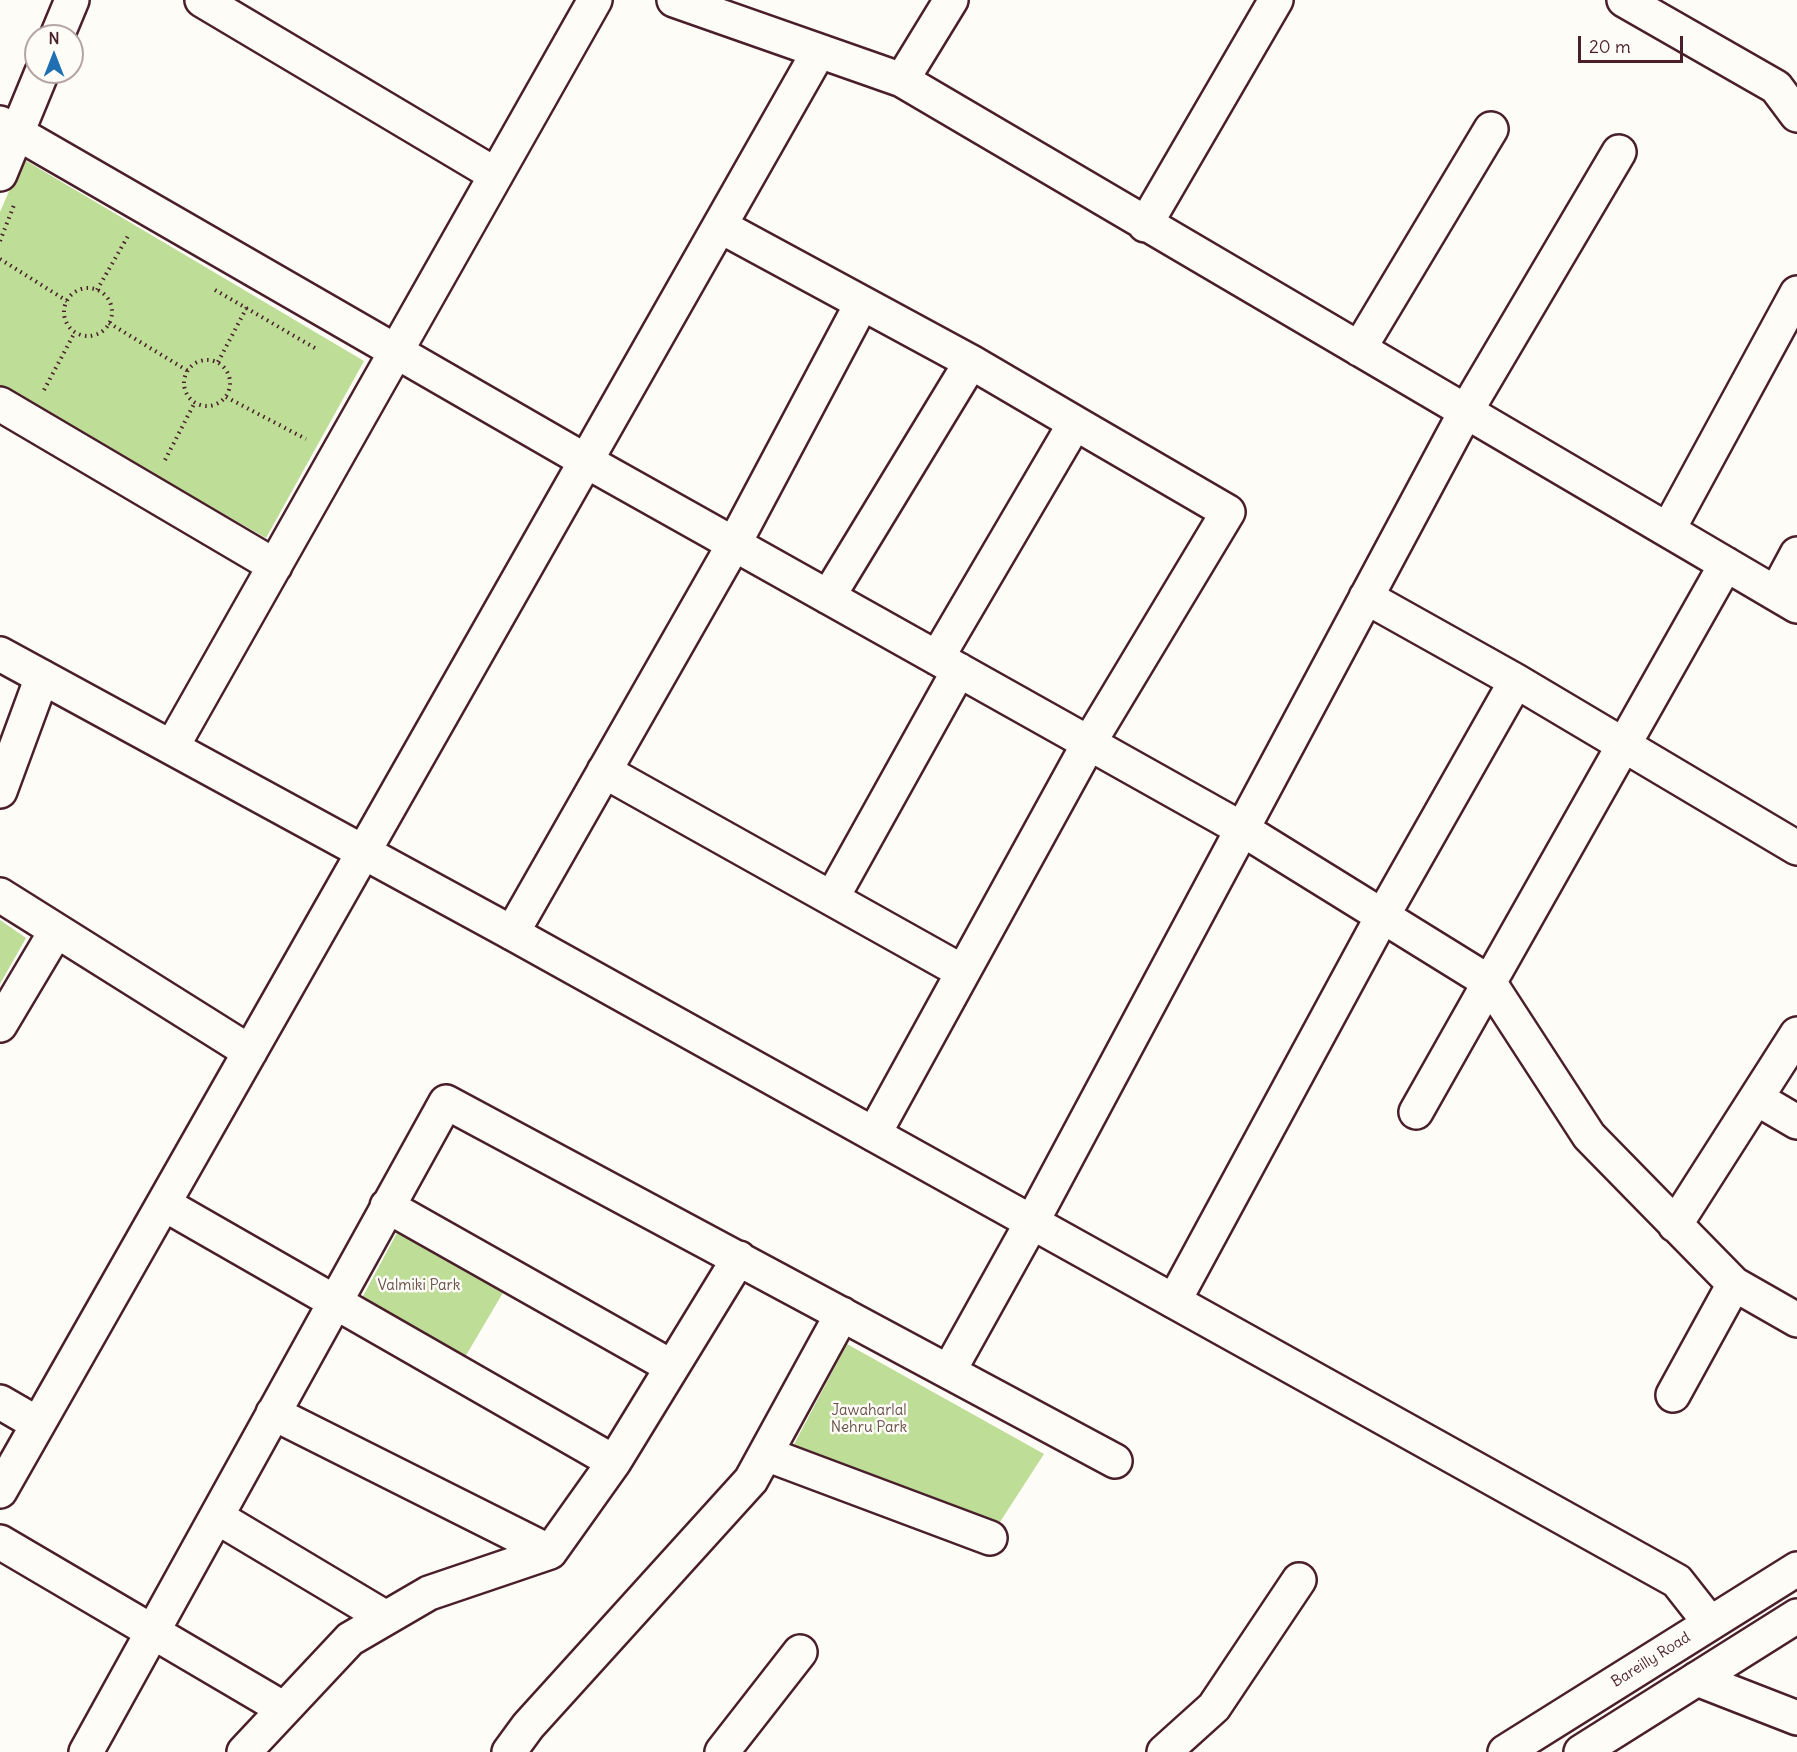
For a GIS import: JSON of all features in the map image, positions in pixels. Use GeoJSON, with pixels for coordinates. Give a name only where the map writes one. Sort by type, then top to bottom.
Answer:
{"type":"FeatureCollection","features":[{"type":"Feature","properties":{"kind":"street"},"geometry":{"type":"LineString","coordinates":[[62,24],[72,0]]}},
{"type":"Feature","properties":{"kind":"street"},"geometry":{"type":"LineString","coordinates":[[202,0],[496,175]]}},
{"type":"Feature","properties":{"kind":"street"},"geometry":{"type":"LineString","coordinates":[[172,747],[595,0]]}},
{"type":"Feature","properties":{"kind":"street"},"geometry":{"type":"LineString","coordinates":[[674,0],[902,80],[1786,600],[1797,555]]}},
{"type":"Feature","properties":{"kind":"street"},"geometry":{"type":"LineString","coordinates":[[902,80],[951,0]]}},
{"type":"Feature","properties":{"kind":"street"},"geometry":{"type":"LineString","coordinates":[[1145,225],[1276,0]]}},
{"type":"Feature","properties":{"kind":"street"},"geometry":{"type":"LineString","coordinates":[[1624,0],[1776,87],[1797,115]]}},
{"type":"Feature","properties":{"kind":"street"},"geometry":{"type":"LineString","coordinates":[[0,1491],[819,51]]}},
{"type":"Feature","properties":{"kind":"street"},"geometry":{"type":"LineString","coordinates":[[8,186],[8,128],[35,84]]}},
{"type":"Feature","properties":{"kind":"street"},"geometry":{"type":"LineString","coordinates":[[8,128],[586,461],[1242,829],[1489,982],[1589,1136],[1734,1284],[1797,1320]]}},
{"type":"Feature","properties":{"kind":"street"},"geometry":{"type":"LineString","coordinates":[[1359,349],[1491,129]]}},
{"type":"Feature","properties":{"kind":"street"},"geometry":{"type":"LineString","coordinates":[[949,1371],[1032,1222],[1466,411],[1619,152]]}},
{"type":"Feature","properties":{"kind":"street"},"geometry":{"type":"LineString","coordinates":[[720,226],[971,362],[1228,512],[1089,743],[873,1134]]}},
{"type":"Feature","properties":{"kind":"street"},"geometry":{"type":"LineString","coordinates":[[1668,530],[1797,293]]}},
{"type":"Feature","properties":{"kind":"street"},"geometry":{"type":"LineString","coordinates":[[512,933],[734,544],[862,303]]}},
{"type":"Feature","properties":{"kind":"street"},"geometry":{"type":"LineString","coordinates":[[828,597],[971,362]]}},
{"type":"Feature","properties":{"kind":"street"},"geometry":{"type":"LineString","coordinates":[[0,404],[275,566]]}},
{"type":"Feature","properties":{"kind":"street"},"geometry":{"type":"LineString","coordinates":[[832,898],[948,664],[1075,423]]}},
{"type":"Feature","properties":{"kind":"street"},"geometry":{"type":"LineString","coordinates":[[1416,1112],[1726,564]]}},
{"type":"Feature","properties":{"kind":"street"},"geometry":{"type":"LineString","coordinates":[[1366,597],[1516,681],[1797,848]]}},
{"type":"Feature","properties":{"kind":"street"},"geometry":{"type":"LineString","coordinates":[[0,654],[512,933],[1677,1581],[1710,1623]]}},
{"type":"Feature","properties":{"kind":"street"},"geometry":{"type":"LineString","coordinates":[[0,791],[42,677]]}},
{"type":"Feature","properties":{"kind":"street"},"geometry":{"type":"LineString","coordinates":[[1174,1301],[1382,917],[1516,681]]}},
{"type":"Feature","properties":{"kind":"street"},"geometry":{"type":"LineString","coordinates":[[604,771],[963,972]]}},
{"type":"Feature","properties":{"kind":"street"},"geometry":{"type":"LineString","coordinates":[[0,895],[250,1052]]}},
{"type":"Feature","properties":{"kind":"street"},"geometry":{"type":"LineString","coordinates":[[0,1025],[56,931]]}},
{"type":"Feature","properties":{"kind":"street"},"geometry":{"type":"LineString","coordinates":[[1675,1225],[1797,1034]]}},
{"type":"Feature","properties":{"kind":"street"},"geometry":{"type":"LineString","coordinates":[[1756,1098],[1797,1122]]}},
{"type":"Feature","properties":{"kind":"street"},"geometry":{"type":"LineString","coordinates":[[86,1752],[154,1633],[334,1301],[446,1102],[1115,1461]]}},
{"type":"Feature","properties":{"kind":"street"},"geometry":{"type":"LineString","coordinates":[[164,1204],[614,1462]]}},
{"type":"Feature","properties":{"kind":"street"},"geometry":{"type":"LineString","coordinates":[[387,1206],[672,1367]]}},
{"type":"Feature","properties":{"kind":"street"},"geometry":{"type":"LineString","coordinates":[[244,1752],[350,1639],[429,1593],[550,1552],[614,1462],[739,1258]]}},
{"type":"Feature","properties":{"kind":"street"},"geometry":{"type":"LineString","coordinates":[[1673,1395],[1734,1284]]}},
{"type":"Feature","properties":{"kind":"street"},"geometry":{"type":"LineString","coordinates":[[509,1752],[528,1726],[751,1480],[842,1314]]}},
{"type":"Feature","properties":{"kind":"street"},"geometry":{"type":"LineString","coordinates":[[0,1402],[39,1424]]}},
{"type":"Feature","properties":{"kind":"street"},"geometry":{"type":"LineString","coordinates":[[273,1413],[550,1552]]}},
{"type":"Feature","properties":{"kind":"street"},"geometry":{"type":"LineString","coordinates":[[766,1454],[990,1538]]}},
{"type":"Feature","properties":{"kind":"street"},"geometry":{"type":"LineString","coordinates":[[217,1517],[386,1618]]}},
{"type":"Feature","properties":{"kind":"street"},"geometry":{"type":"LineString","coordinates":[[0,1542],[284,1709]]}},
{"type":"Feature","properties":{"kind":"street","name":"Bareilly Road"},"geometry":{"type":"LineString","coordinates":[[1505,1752],[1797,1569]]}},
{"type":"Feature","properties":{"kind":"street"},"geometry":{"type":"LineString","coordinates":[[1164,1752],[1214,1707],[1299,1580]]}},
{"type":"Feature","properties":{"kind":"street"},"geometry":{"type":"LineString","coordinates":[[1581,1752],[1797,1616]]}},
{"type":"Feature","properties":{"kind":"street"},"geometry":{"type":"LineString","coordinates":[[722,1752],[800,1652]]}},
{"type":"Feature","properties":{"kind":"street"},"geometry":{"type":"LineString","coordinates":[[1697,1679],[1797,1718]]}},
{"type":"Feature","properties":{"kind":"path"},"geometry":{"type":"LineString","coordinates":[[0,241],[8,186]]}},
{"type":"Feature","properties":{"kind":"path"},"geometry":{"type":"LineString","coordinates":[[97,290],[144,207]]}},
{"type":"Feature","properties":{"kind":"path"},"geometry":{"type":"LineString","coordinates":[[117,231],[137,243]]}},
{"type":"Feature","properties":{"kind":"path"},"geometry":{"type":"LineString","coordinates":[[0,259],[67,301]]}},
{"type":"Feature","properties":{"kind":"path"},"geometry":{"type":"LineString","coordinates":[[218,362],[264,274]]}},
{"type":"Feature","properties":{"kind":"path"},"geometry":{"type":"LineString","coordinates":[[206,285],[317,349]]}},
{"type":"Feature","properties":{"kind":"path"},"geometry":{"type":"LineString","coordinates":[[97,290],[109,301],[111,308],[109,323],[98,334],[82,336],[75,332],[65,320],[67,301],[74,292],[97,290]]}},
{"type":"Feature","properties":{"kind":"path"},"geometry":{"type":"LineString","coordinates":[[109,323],[188,370]]}},
{"type":"Feature","properties":{"kind":"path"},"geometry":{"type":"LineString","coordinates":[[43,392],[75,332]]}},
{"type":"Feature","properties":{"kind":"path"},"geometry":{"type":"LineString","coordinates":[[203,360],[218,362],[224,368],[230,382],[226,397],[214,405],[206,406],[195,402],[184,387],[188,370],[203,360]]}},
{"type":"Feature","properties":{"kind":"path"},"geometry":{"type":"LineString","coordinates":[[34,387],[53,398]]}},
{"type":"Feature","properties":{"kind":"path"},"geometry":{"type":"LineString","coordinates":[[226,397],[306,439]]}},
{"type":"Feature","properties":{"kind":"path"},"geometry":{"type":"LineString","coordinates":[[164,461],[195,402]]}},
{"type":"Feature","properties":{"kind":"path"},"geometry":{"type":"LineString","coordinates":[[301,448],[312,429]]}},
{"type":"Feature","properties":{"kind":"path"},"geometry":{"type":"LineString","coordinates":[[154,455],[174,466]]}},
{"type":"Feature","properties":{"kind":"green space"},"geometry":{"type":"Polygon","coordinates":[[[23,159],[364,361],[266,538],[0,387],[0,212],[23,159]]]}},
{"type":"Feature","properties":{"kind":"green space"},"geometry":{"type":"Polygon","coordinates":[[[0,920],[26,938],[0,984],[0,920]]]}},
{"type":"Feature","properties":{"kind":"green space","name":"Valmiki Park"},"geometry":{"type":"Polygon","coordinates":[[[399,1229],[504,1291],[465,1357],[362,1298],[399,1229]]]}},
{"type":"Feature","properties":{"kind":"green space","name":"Jawaharlal Nehru Park"},"geometry":{"type":"Polygon","coordinates":[[[847,1344],[1044,1454],[998,1525],[791,1450],[847,1344]]]}}]}
